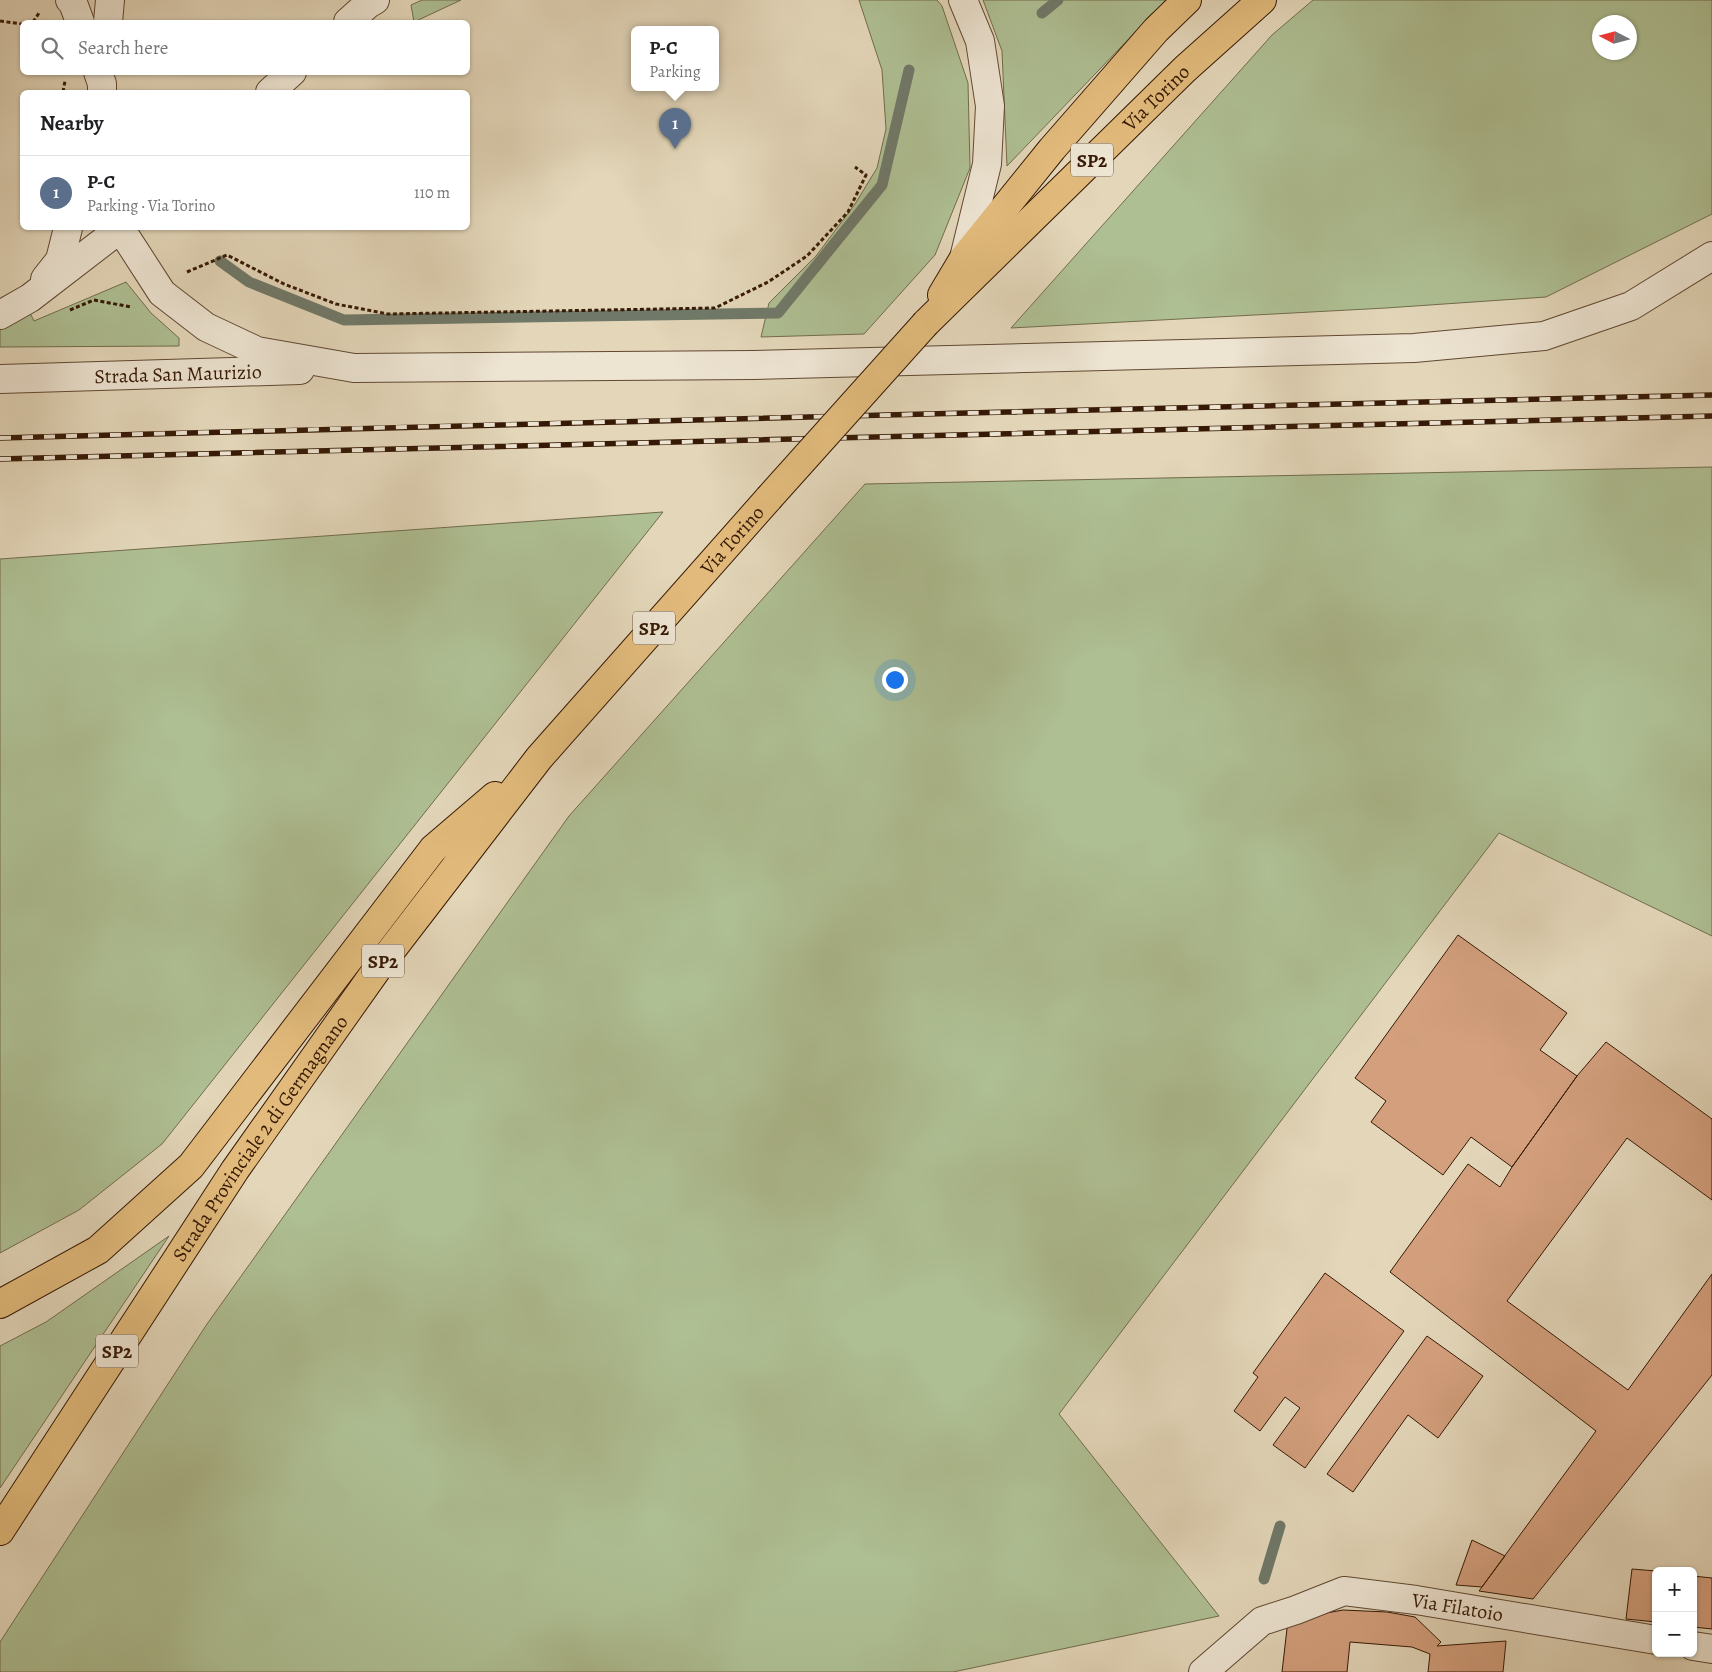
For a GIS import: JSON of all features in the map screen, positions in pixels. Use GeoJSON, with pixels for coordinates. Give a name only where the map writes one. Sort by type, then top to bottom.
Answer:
{"type":"FeatureCollection","features":[{"type":"Feature","properties":{"kind":"main road","name":"Via Torino"},"geometry":{"type":"LineString","coordinates":[[926,322],[964,258],[1052,149],[1156,30],[1187,0]]}},
{"type":"Feature","properties":{"kind":"main road","name":"Via Torino"},"geometry":{"type":"LineString","coordinates":[[539,758],[926,322],[1185,68],[1262,0]]}},
{"type":"Feature","properties":{"kind":"main road"},"geometry":{"type":"LineString","coordinates":[[0,1304],[98,1250],[191,1166],[434,849],[539,758]]}},
{"type":"Feature","properties":{"kind":"main road","name":"Strada Provinciale 2 di Germagnano"},"geometry":{"type":"LineString","coordinates":[[0,1531],[235,1170],[380,965],[539,758]]}},
{"type":"Feature","properties":{"kind":"street"},"geometry":{"type":"LineString","coordinates":[[70,0],[79,20]]}},
{"type":"Feature","properties":{"kind":"street"},"geometry":{"type":"LineString","coordinates":[[108,20],[110,0]]}},
{"type":"Feature","properties":{"kind":"street"},"geometry":{"type":"LineString","coordinates":[[350,20],[368,4],[376,0]]}},
{"type":"Feature","properties":{"kind":"street"},"geometry":{"type":"LineString","coordinates":[[963,0],[980,41],[990,106],[987,164],[964,258]]}},
{"type":"Feature","properties":{"kind":"street"},"geometry":{"type":"LineString","coordinates":[[272,90],[289,75]]}},
{"type":"Feature","properties":{"kind":"street"},"geometry":{"type":"LineString","coordinates":[[30,298],[60,260],[68,230]]}},
{"type":"Feature","properties":{"kind":"street"},"geometry":{"type":"LineString","coordinates":[[0,315],[30,298],[118,230]]}},
{"type":"Feature","properties":{"kind":"street"},"geometry":{"type":"LineString","coordinates":[[122,230],[162,293],[206,327],[257,351],[354,368],[753,365],[1414,348],[1544,336],[1631,306],[1712,256]]}},
{"type":"Feature","properties":{"kind":"street","name":"Strada San Maurizio"},"geometry":{"type":"LineString","coordinates":[[0,380],[354,368]]}},
{"type":"Feature","properties":{"kind":"street","name":"Via Filatoio"},"geometry":{"type":"LineString","coordinates":[[1203,1672],[1262,1621],[1344,1591],[1416,1600],[1652,1639]]}},
{"type":"Feature","properties":{"kind":"street"},"geometry":{"type":"LineString","coordinates":[[1697,1647],[1712,1649]]}},
{"type":"Feature","properties":{"kind":"path"},"geometry":{"type":"LineString","coordinates":[[0,21],[20,24]]}},
{"type":"Feature","properties":{"kind":"path"},"geometry":{"type":"LineString","coordinates":[[63,90],[65,79]]}},
{"type":"Feature","properties":{"kind":"path"},"geometry":{"type":"LineString","coordinates":[[68,312],[94,300],[140,309],[162,293],[181,275],[227,255],[284,284],[336,304],[388,314],[715,308],[768,282],[808,256],[848,212],[866,175],[855,167]]}},
{"type":"Feature","properties":{"kind":"green space"},"geometry":{"type":"Polygon","coordinates":[[[422,0],[461,0],[418,20],[414,20],[411,5],[422,0]]]}},
{"type":"Feature","properties":{"kind":"green space"},"geometry":{"type":"Polygon","coordinates":[[[859,0],[937,0],[942,6],[968,83],[970,168],[935,255],[864,334],[761,337],[769,303],[816,256],[855,204],[877,168],[886,129],[882,70],[859,0]]]}},
{"type":"Feature","properties":{"kind":"green space"},"geometry":{"type":"Polygon","coordinates":[[[983,0],[1166,0],[1007,166],[1002,51],[983,0]]]}},
{"type":"Feature","properties":{"kind":"green space"},"geometry":{"type":"Polygon","coordinates":[[[1313,0],[1712,0],[1712,214],[1546,297],[1386,308],[1011,328],[1272,35],[1313,0]]]}},
{"type":"Feature","properties":{"kind":"green space"},"geometry":{"type":"Polygon","coordinates":[[[126,282],[151,313],[179,338],[179,346],[0,347],[0,330],[30,313],[34,321],[126,282]]]}},
{"type":"Feature","properties":{"kind":"green space"},"geometry":{"type":"Polygon","coordinates":[[[1712,467],[1712,936],[1499,833],[1059,1414],[1219,1616],[953,1672],[0,1672],[0,1642],[207,1324],[569,816],[865,484],[1712,467]]]}},
{"type":"Feature","properties":{"kind":"green space"},"geometry":{"type":"Polygon","coordinates":[[[663,512],[162,1144],[79,1210],[0,1253],[0,559],[663,512]]]}},
{"type":"Feature","properties":{"kind":"green space"},"geometry":{"type":"Polygon","coordinates":[[[169,1236],[0,1488],[0,1346],[46,1322],[169,1236]]]}},
{"type":"Feature","properties":{"kind":"building"},"geometry":{"type":"Polygon","coordinates":[[[1458,935],[1567,1013],[1540,1050],[1577,1076],[1512,1167],[1471,1137],[1443,1175],[1371,1122],[1386,1101],[1355,1078],[1458,935]]]}},
{"type":"Feature","properties":{"kind":"building"},"geometry":{"type":"Polygon","coordinates":[[[1606,1042],[1712,1119],[1712,1200],[1627,1138],[1507,1301],[1628,1390],[1712,1274],[1712,1375],[1533,1599],[1479,1591],[1596,1431],[1390,1272],[1468,1164],[1500,1187],[1512,1167],[1577,1076],[1606,1042]]]}},
{"type":"Feature","properties":{"kind":"building"},"geometry":{"type":"Polygon","coordinates":[[[1325,1273],[1404,1331],[1305,1468],[1273,1445],[1300,1408],[1285,1397],[1260,1431],[1234,1411],[1258,1377],[1253,1373],[1325,1273]]]}},
{"type":"Feature","properties":{"kind":"building"},"geometry":{"type":"Polygon","coordinates":[[[1427,1336],[1483,1376],[1438,1438],[1408,1415],[1353,1492],[1327,1474],[1427,1336]]]}},
{"type":"Feature","properties":{"kind":"building"},"geometry":{"type":"Polygon","coordinates":[[[1472,1540],[1505,1556],[1482,1587],[1456,1585],[1472,1540]]]}},
{"type":"Feature","properties":{"kind":"building"},"geometry":{"type":"Polygon","coordinates":[[[1632,1569],[1652,1571],[1652,1622],[1626,1619],[1632,1569]]]}},
{"type":"Feature","properties":{"kind":"building"},"geometry":{"type":"Polygon","coordinates":[[[1697,1576],[1712,1578],[1712,1629],[1697,1627],[1697,1576]]]}},
{"type":"Feature","properties":{"kind":"building"},"geometry":{"type":"Polygon","coordinates":[[[1343,1610],[1387,1612],[1415,1617],[1441,1642],[1437,1646],[1506,1641],[1503,1672],[1428,1672],[1430,1654],[1412,1647],[1350,1642],[1347,1672],[1282,1672],[1288,1620],[1343,1610]]]}},
{"type":"Feature","properties":{"kind":"waterway"},"geometry":{"type":"LineString","coordinates":[[1042,13],[1058,0]]}},
{"type":"Feature","properties":{"kind":"waterway"},"geometry":{"type":"LineString","coordinates":[[220,261],[249,282],[344,320],[778,313],[882,185],[909,70]]}},
{"type":"Feature","properties":{"kind":"waterway"},"geometry":{"type":"LineString","coordinates":[[1264,1579],[1280,1526]]}},
{"type":"Feature","properties":{"kind":"railway"},"geometry":{"type":"LineString","coordinates":[[0,438],[1712,395]]}},
{"type":"Feature","properties":{"kind":"railway"},"geometry":{"type":"LineString","coordinates":[[0,459],[1712,416]]}},
{"type":"Feature","properties":{"kind":"place","name":"P-C"},"geometry":{"type":"Point","coordinates":[675,149]}}]}
